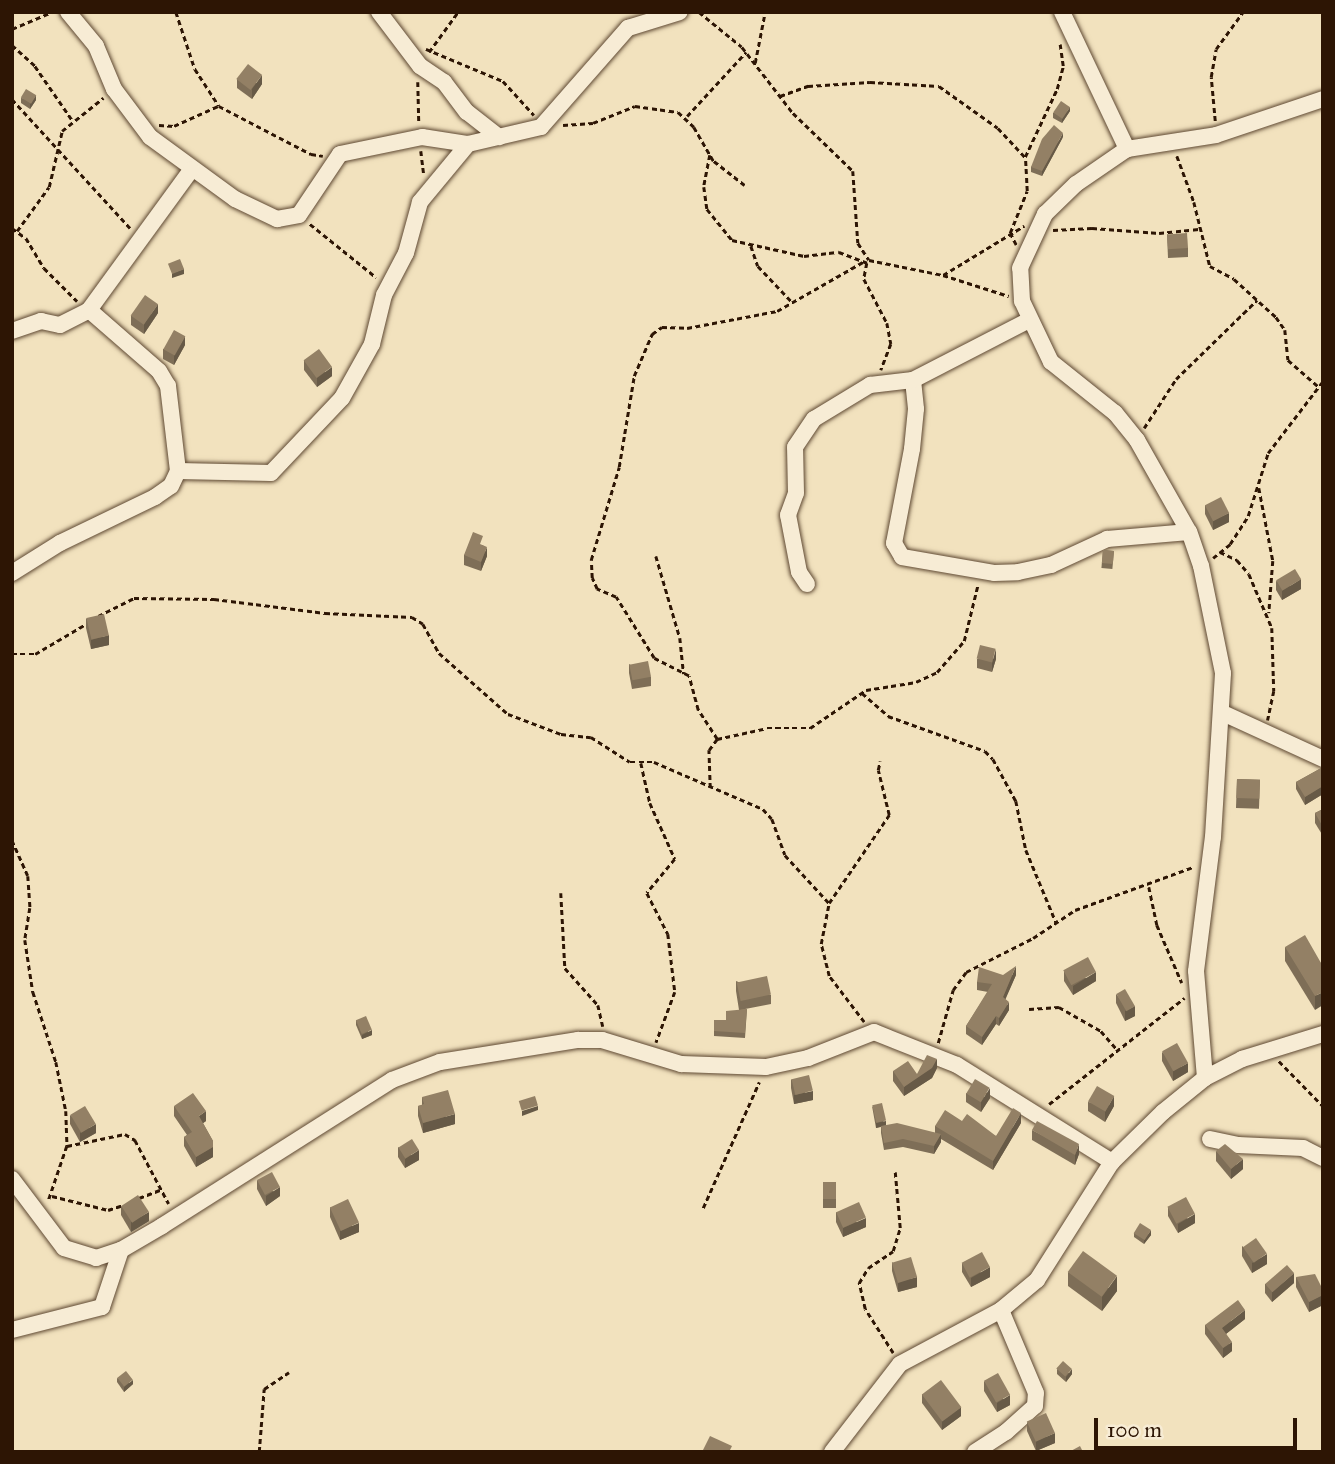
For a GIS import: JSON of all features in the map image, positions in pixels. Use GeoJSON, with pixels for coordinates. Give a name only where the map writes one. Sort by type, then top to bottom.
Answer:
{"type":"FeatureCollection","features":[{"type":"Feature","properties":{"kind":"street"},"geometry":{"type":"LineString","coordinates":[[68,12],[96,46],[114,89],[138,123],[191,170],[277,219],[299,215],[340,154],[422,137],[468,144],[550,122],[582,77],[628,28],[680,12]]}},
{"type":"Feature","properties":{"kind":"street"},"geometry":{"type":"LineString","coordinates":[[379,12],[421,67],[444,82],[476,120],[499,137]]}},
{"type":"Feature","properties":{"kind":"street"},"geometry":{"type":"LineString","coordinates":[[1062,12],[1126,149]]}},
{"type":"Feature","properties":{"kind":"street"},"geometry":{"type":"LineString","coordinates":[[1205,1077],[1192,992],[1209,860],[1223,713],[1223,673],[1202,566],[1189,531],[1136,440],[1115,413],[1051,362],[1029,320],[1022,300],[1024,251],[1045,214],[1076,184],[1126,149],[1216,135],[1323,99]]}},
{"type":"Feature","properties":{"kind":"street"},"geometry":{"type":"LineString","coordinates":[[178,471],[254,474],[277,468],[342,398],[359,372],[388,286],[407,253],[427,189],[468,144]]}},
{"type":"Feature","properties":{"kind":"street"},"geometry":{"type":"LineString","coordinates":[[12,331],[41,321],[61,325],[89,310],[143,241],[191,170]]}},
{"type":"Feature","properties":{"kind":"street"},"geometry":{"type":"LineString","coordinates":[[12,573],[60,543],[155,497],[171,486],[178,471],[168,386],[159,371],[89,310]]}},
{"type":"Feature","properties":{"kind":"street"},"geometry":{"type":"LineString","coordinates":[[807,584],[799,572],[788,515],[796,493],[794,447],[822,413],[870,385],[913,380],[1029,320]]}},
{"type":"Feature","properties":{"kind":"street"},"geometry":{"type":"LineString","coordinates":[[913,380],[913,436],[894,543],[902,557],[913,562],[984,572],[1051,565],[1107,539],[1189,531]]}},
{"type":"Feature","properties":{"kind":"street"},"geometry":{"type":"LineString","coordinates":[[1223,713],[1266,730],[1323,759]]}},
{"type":"Feature","properties":{"kind":"street"},"geometry":{"type":"LineString","coordinates":[[12,1180],[54,1239],[73,1254],[96,1258],[121,1250],[410,1072],[539,1043],[602,1040],[681,1064],[766,1067],[808,1058],[874,1032],[935,1055],[1038,1113],[1112,1162]]}},
{"type":"Feature","properties":{"kind":"street"},"geometry":{"type":"LineString","coordinates":[[832,1452],[900,1364],[1000,1310],[1037,1280],[1112,1162],[1205,1077],[1266,1049],[1323,1034]]}},
{"type":"Feature","properties":{"kind":"street"},"geometry":{"type":"LineString","coordinates":[[1210,1139],[1238,1145],[1303,1148],[1323,1158]]}},
{"type":"Feature","properties":{"kind":"street"},"geometry":{"type":"LineString","coordinates":[[12,1330],[102,1307],[121,1250]]}},
{"type":"Feature","properties":{"kind":"street"},"geometry":{"type":"LineString","coordinates":[[975,1452],[1006,1432],[1035,1406],[1036,1393],[1000,1310]]}},
{"type":"Feature","properties":{"kind":"path"},"geometry":{"type":"LineString","coordinates":[[12,29],[52,12]]}},
{"type":"Feature","properties":{"kind":"path"},"geometry":{"type":"LineString","coordinates":[[176,12],[195,69],[219,106],[311,154],[340,154]]}},
{"type":"Feature","properties":{"kind":"path"},"geometry":{"type":"LineString","coordinates":[[427,189],[416,102],[421,67],[458,12]]}},
{"type":"Feature","properties":{"kind":"path"},"geometry":{"type":"LineString","coordinates":[[699,12],[746,52],[780,96],[853,171],[858,243],[866,262],[864,279],[887,323],[891,344],[870,385]]}},
{"type":"Feature","properties":{"kind":"path"},"geometry":{"type":"LineString","coordinates":[[755,63],[765,12]]}},
{"type":"Feature","properties":{"kind":"path"},"geometry":{"type":"LineString","coordinates":[[1216,135],[1211,77],[1216,49],[1243,12]]}},
{"type":"Feature","properties":{"kind":"path"},"geometry":{"type":"LineString","coordinates":[[1010,233],[1027,191],[1025,157],[1057,89],[1063,66],[1059,32]]}},
{"type":"Feature","properties":{"kind":"path"},"geometry":{"type":"LineString","coordinates":[[418,44],[503,81],[535,116],[550,122],[578,127],[635,106],[686,117],[710,155],[745,185]]}},
{"type":"Feature","properties":{"kind":"path"},"geometry":{"type":"LineString","coordinates":[[12,45],[35,66],[73,121]]}},
{"type":"Feature","properties":{"kind":"path"},"geometry":{"type":"LineString","coordinates":[[686,117],[746,52]]}},
{"type":"Feature","properties":{"kind":"path"},"geometry":{"type":"LineString","coordinates":[[780,96],[830,85],[939,86],[998,128],[1025,157]]}},
{"type":"Feature","properties":{"kind":"path"},"geometry":{"type":"LineString","coordinates":[[17,231],[49,187],[62,131],[114,89]]}},
{"type":"Feature","properties":{"kind":"path"},"geometry":{"type":"LineString","coordinates":[[12,99],[143,241]]}},
{"type":"Feature","properties":{"kind":"path"},"geometry":{"type":"LineString","coordinates":[[138,123],[174,126],[219,106]]}},
{"type":"Feature","properties":{"kind":"path"},"geometry":{"type":"LineString","coordinates":[[1172,143],[1194,202],[1210,266],[1257,300],[1285,330],[1288,360],[1319,387]]}},
{"type":"Feature","properties":{"kind":"path"},"geometry":{"type":"LineString","coordinates":[[710,155],[704,187],[707,209],[732,240],[804,256],[839,253],[866,262],[943,275],[1022,300]]}},
{"type":"Feature","properties":{"kind":"path"},"geometry":{"type":"LineString","coordinates":[[943,275],[1045,214]]}},
{"type":"Feature","properties":{"kind":"path"},"geometry":{"type":"LineString","coordinates":[[299,215],[388,286]]}},
{"type":"Feature","properties":{"kind":"path"},"geometry":{"type":"LineString","coordinates":[[12,228],[44,268],[89,310]]}},
{"type":"Feature","properties":{"kind":"path"},"geometry":{"type":"LineString","coordinates":[[1036,230],[1092,228],[1159,233],[1199,229]]}},
{"type":"Feature","properties":{"kind":"path"},"geometry":{"type":"LineString","coordinates":[[1010,233],[1024,251]]}},
{"type":"Feature","properties":{"kind":"path"},"geometry":{"type":"LineString","coordinates":[[750,246],[758,266],[792,302]]}},
{"type":"Feature","properties":{"kind":"path"},"geometry":{"type":"LineString","coordinates":[[717,739],[698,710],[694,684],[684,674],[654,658],[616,597],[597,589],[592,578],[591,560],[619,467],[635,376],[652,334],[662,327],[749,319],[792,302],[866,262]]}},
{"type":"Feature","properties":{"kind":"path"},"geometry":{"type":"LineString","coordinates":[[1136,440],[1176,379],[1257,300]]}},
{"type":"Feature","properties":{"kind":"path"},"geometry":{"type":"LineString","coordinates":[[1202,566],[1220,552],[1248,516],[1268,453],[1323,381]]}},
{"type":"Feature","properties":{"kind":"path"},"geometry":{"type":"LineString","coordinates":[[1259,487],[1273,561],[1268,616],[1274,691],[1266,730]]}},
{"type":"Feature","properties":{"kind":"path"},"geometry":{"type":"LineString","coordinates":[[1220,552],[1237,560],[1250,574],[1268,616]]}},
{"type":"Feature","properties":{"kind":"path"},"geometry":{"type":"LineString","coordinates":[[656,556],[680,638],[684,674]]}},
{"type":"Feature","properties":{"kind":"path"},"geometry":{"type":"LineString","coordinates":[[710,788],[709,750],[717,739],[767,728],[810,728],[862,693],[916,682],[951,659],[964,641],[968,611],[984,572]]}},
{"type":"Feature","properties":{"kind":"path"},"geometry":{"type":"LineString","coordinates":[[12,653],[35,654],[134,598],[214,599],[325,613],[412,617],[423,624],[439,653],[508,713],[561,734],[592,737],[630,761],[653,762],[762,809],[772,819],[785,855],[829,903]]}},
{"type":"Feature","properties":{"kind":"path"},"geometry":{"type":"LineString","coordinates":[[862,693],[888,716],[985,751],[993,759],[1016,801],[1026,850],[1056,923]]}},
{"type":"Feature","properties":{"kind":"path"},"geometry":{"type":"LineString","coordinates":[[874,1032],[837,988],[823,962],[822,923],[829,903],[889,815],[878,770],[880,761]]}},
{"type":"Feature","properties":{"kind":"path"},"geometry":{"type":"LineString","coordinates":[[640,762],[650,803],[675,859],[647,893],[648,902],[668,934],[675,992],[651,1056]]}},
{"type":"Feature","properties":{"kind":"path"},"geometry":{"type":"LineString","coordinates":[[12,840],[28,876],[25,956],[62,1084],[67,1146],[51,1196],[39,1215]]}},
{"type":"Feature","properties":{"kind":"path"},"geometry":{"type":"LineString","coordinates":[[935,1055],[945,1013],[966,972],[1075,910],[1149,886],[1209,860]]}},
{"type":"Feature","properties":{"kind":"path"},"geometry":{"type":"LineString","coordinates":[[1038,1113],[1116,1048],[1192,992],[1164,946],[1149,886]]}},
{"type":"Feature","properties":{"kind":"path"},"geometry":{"type":"LineString","coordinates":[[561,893],[565,968],[597,1005],[602,1040]]}},
{"type":"Feature","properties":{"kind":"path"},"geometry":{"type":"LineString","coordinates":[[1029,1009],[1059,1007],[1101,1031],[1116,1048]]}},
{"type":"Feature","properties":{"kind":"path"},"geometry":{"type":"LineString","coordinates":[[1266,1049],[1323,1106]]}},
{"type":"Feature","properties":{"kind":"path"},"geometry":{"type":"LineString","coordinates":[[703,1209],[766,1067]]}},
{"type":"Feature","properties":{"kind":"path"},"geometry":{"type":"LineString","coordinates":[[67,1146],[125,1134],[135,1140],[175,1217]]}},
{"type":"Feature","properties":{"kind":"path"},"geometry":{"type":"LineString","coordinates":[[895,1172],[900,1228],[893,1251],[889,1258],[868,1268],[859,1283],[865,1308],[900,1364]]}},
{"type":"Feature","properties":{"kind":"path"},"geometry":{"type":"LineString","coordinates":[[135,1200],[162,1189]]}},
{"type":"Feature","properties":{"kind":"path"},"geometry":{"type":"LineString","coordinates":[[51,1196],[108,1210],[128,1203]]}},
{"type":"Feature","properties":{"kind":"path"},"geometry":{"type":"LineString","coordinates":[[259,1452],[264,1389],[289,1371]]}},
{"type":"Feature","properties":{"kind":"building"},"geometry":{"type":"Polygon","coordinates":[[[248,64],[262,75],[250,90],[236,79],[248,64]]]}},
{"type":"Feature","properties":{"kind":"building"},"geometry":{"type":"Polygon","coordinates":[[[26,89],[36,95],[31,104],[21,98],[26,89]]]}},
{"type":"Feature","properties":{"kind":"building"},"geometry":{"type":"Polygon","coordinates":[[[1061,101],[1070,107],[1062,119],[1053,113],[1061,101]]]}},
{"type":"Feature","properties":{"kind":"building"},"geometry":{"type":"Polygon","coordinates":[[[1054,125],[1063,133],[1042,171],[1031,167],[1042,139],[1054,125]]]}},
{"type":"Feature","properties":{"kind":"building"},"geometry":{"type":"Polygon","coordinates":[[[1187,233],[1188,248],[1168,249],[1167,234],[1187,233]]]}},
{"type":"Feature","properties":{"kind":"building"},"geometry":{"type":"Polygon","coordinates":[[[180,259],[184,269],[172,274],[168,264],[180,259]]]}},
{"type":"Feature","properties":{"kind":"building"},"geometry":{"type":"Polygon","coordinates":[[[145,295],[158,304],[144,325],[131,315],[145,295]]]}},
{"type":"Feature","properties":{"kind":"building"},"geometry":{"type":"Polygon","coordinates":[[[174,330],[185,336],[175,356],[163,349],[174,330]]]}},
{"type":"Feature","properties":{"kind":"building"},"geometry":{"type":"Polygon","coordinates":[[[319,349],[332,367],[317,378],[304,360],[319,349]]]}},
{"type":"Feature","properties":{"kind":"building"},"geometry":{"type":"Polygon","coordinates":[[[1221,497],[1229,513],[1213,521],[1205,505],[1221,497]]]}},
{"type":"Feature","properties":{"kind":"building"},"geometry":{"type":"Polygon","coordinates":[[[473,532],[483,536],[480,544],[487,547],[481,562],[464,555],[473,532]]]}},
{"type":"Feature","properties":{"kind":"building"},"geometry":{"type":"Polygon","coordinates":[[[1103,550],[1114,551],[1113,564],[1102,563],[1103,550]]]}},
{"type":"Feature","properties":{"kind":"building"},"geometry":{"type":"Polygon","coordinates":[[[1295,569],[1301,579],[1282,591],[1276,580],[1295,569]]]}},
{"type":"Feature","properties":{"kind":"building"},"geometry":{"type":"Polygon","coordinates":[[[104,614],[109,635],[91,639],[86,618],[104,614]]]}},
{"type":"Feature","properties":{"kind":"building"},"geometry":{"type":"Polygon","coordinates":[[[980,645],[996,649],[992,662],[977,659],[980,645]]]}},
{"type":"Feature","properties":{"kind":"building"},"geometry":{"type":"Polygon","coordinates":[[[648,661],[651,677],[632,680],[629,665],[648,661]]]}},
{"type":"Feature","properties":{"kind":"building"},"geometry":{"type":"Polygon","coordinates":[[[1323,767],[1323,786],[1305,797],[1296,782],[1323,767]]]}},
{"type":"Feature","properties":{"kind":"building"},"geometry":{"type":"Polygon","coordinates":[[[1237,779],[1260,780],[1259,799],[1236,798],[1237,779]]]}},
{"type":"Feature","properties":{"kind":"building"},"geometry":{"type":"Polygon","coordinates":[[[1323,809],[1323,827],[1315,813],[1323,809]]]}},
{"type":"Feature","properties":{"kind":"building"},"geometry":{"type":"Polygon","coordinates":[[[1305,935],[1321,963],[1323,962],[1323,992],[1315,996],[1285,947],[1305,935]]]}},
{"type":"Feature","properties":{"kind":"building"},"geometry":{"type":"Polygon","coordinates":[[[1088,957],[1096,972],[1071,985],[1063,970],[1088,957]]]}},
{"type":"Feature","properties":{"kind":"building"},"geometry":{"type":"Polygon","coordinates":[[[1016,966],[1003,997],[1009,1002],[982,1037],[966,1026],[992,984],[977,982],[979,967],[1003,975],[1016,966]]]}},
{"type":"Feature","properties":{"kind":"building"},"geometry":{"type":"Polygon","coordinates":[[[767,976],[771,995],[741,1001],[737,982],[767,976]]]}},
{"type":"Feature","properties":{"kind":"building"},"geometry":{"type":"Polygon","coordinates":[[[1125,989],[1135,1006],[1126,1011],[1116,994],[1125,989]]]}},
{"type":"Feature","properties":{"kind":"building"},"geometry":{"type":"Polygon","coordinates":[[[747,1009],[745,1033],[714,1031],[714,1020],[726,1020],[726,1011],[747,1009]]]}},
{"type":"Feature","properties":{"kind":"building"},"geometry":{"type":"Polygon","coordinates":[[[366,1016],[372,1030],[362,1034],[356,1020],[366,1016]]]}},
{"type":"Feature","properties":{"kind":"building"},"geometry":{"type":"Polygon","coordinates":[[[1177,1043],[1188,1063],[1173,1071],[1162,1051],[1177,1043]]]}},
{"type":"Feature","properties":{"kind":"building"},"geometry":{"type":"Polygon","coordinates":[[[927,1055],[937,1059],[932,1068],[904,1087],[893,1071],[908,1061],[917,1074],[927,1055]]]}},
{"type":"Feature","properties":{"kind":"building"},"geometry":{"type":"Polygon","coordinates":[[[809,1075],[813,1091],[795,1095],[792,1079],[809,1075]]]}},
{"type":"Feature","properties":{"kind":"building"},"geometry":{"type":"Polygon","coordinates":[[[975,1079],[990,1088],[981,1102],[966,1094],[975,1079]]]}},
{"type":"Feature","properties":{"kind":"building"},"geometry":{"type":"Polygon","coordinates":[[[1097,1086],[1114,1096],[1105,1112],[1088,1102],[1097,1086]]]}},
{"type":"Feature","properties":{"kind":"building"},"geometry":{"type":"Polygon","coordinates":[[[448,1090],[455,1114],[423,1123],[418,1106],[424,1104],[422,1097],[448,1090]]]}},
{"type":"Feature","properties":{"kind":"building"},"geometry":{"type":"Polygon","coordinates":[[[193,1093],[206,1111],[199,1116],[213,1141],[213,1147],[196,1157],[184,1137],[192,1132],[174,1106],[193,1093]]]}},
{"type":"Feature","properties":{"kind":"building"},"geometry":{"type":"Polygon","coordinates":[[[535,1096],[538,1106],[522,1111],[519,1101],[535,1096]]]}},
{"type":"Feature","properties":{"kind":"building"},"geometry":{"type":"Polygon","coordinates":[[[882,1103],[886,1121],[876,1123],[872,1105],[882,1103]]]}},
{"type":"Feature","properties":{"kind":"building"},"geometry":{"type":"Polygon","coordinates":[[[85,1106],[96,1124],[81,1133],[70,1115],[85,1106]]]}},
{"type":"Feature","properties":{"kind":"building"},"geometry":{"type":"Polygon","coordinates":[[[1013,1108],[1021,1113],[993,1161],[935,1126],[945,1110],[962,1121],[967,1114],[996,1136],[1013,1108]]]}},
{"type":"Feature","properties":{"kind":"building"},"geometry":{"type":"Polygon","coordinates":[[[1037,1121],[1079,1144],[1075,1155],[1032,1130],[1037,1121]]]}},
{"type":"Feature","properties":{"kind":"building"},"geometry":{"type":"Polygon","coordinates":[[[897,1123],[941,1134],[934,1146],[903,1139],[884,1143],[881,1126],[897,1123]]]}},
{"type":"Feature","properties":{"kind":"building"},"geometry":{"type":"Polygon","coordinates":[[[412,1139],[419,1150],[405,1159],[398,1147],[412,1139]]]}},
{"type":"Feature","properties":{"kind":"building"},"geometry":{"type":"Polygon","coordinates":[[[1225,1144],[1243,1159],[1231,1169],[1216,1151],[1225,1144]]]}},
{"type":"Feature","properties":{"kind":"building"},"geometry":{"type":"Polygon","coordinates":[[[272,1172],[280,1187],[265,1195],[257,1180],[272,1172]]]}},
{"type":"Feature","properties":{"kind":"building"},"geometry":{"type":"Polygon","coordinates":[[[823,1182],[836,1182],[836,1199],[823,1199],[823,1182]]]}},
{"type":"Feature","properties":{"kind":"building"},"geometry":{"type":"Polygon","coordinates":[[[138,1195],[149,1212],[132,1223],[121,1206],[138,1195]]]}},
{"type":"Feature","properties":{"kind":"building"},"geometry":{"type":"Polygon","coordinates":[[[1186,1197],[1195,1214],[1176,1224],[1167,1207],[1186,1197]]]}},
{"type":"Feature","properties":{"kind":"building"},"geometry":{"type":"Polygon","coordinates":[[[348,1199],[359,1223],[341,1231],[330,1207],[348,1199]]]}},
{"type":"Feature","properties":{"kind":"building"},"geometry":{"type":"Polygon","coordinates":[[[859,1202],[866,1218],[843,1228],[836,1212],[859,1202]]]}},
{"type":"Feature","properties":{"kind":"building"},"geometry":{"type":"Polygon","coordinates":[[[1140,1223],[1151,1230],[1145,1240],[1134,1233],[1140,1223]]]}},
{"type":"Feature","properties":{"kind":"building"},"geometry":{"type":"Polygon","coordinates":[[[1256,1238],[1267,1254],[1254,1263],[1243,1247],[1256,1238]]]}},
{"type":"Feature","properties":{"kind":"building"},"geometry":{"type":"Polygon","coordinates":[[[1083,1251],[1117,1276],[1102,1297],[1068,1272],[1083,1251]]]}},
{"type":"Feature","properties":{"kind":"building"},"geometry":{"type":"Polygon","coordinates":[[[982,1252],[990,1267],[970,1278],[962,1263],[982,1252]]]}},
{"type":"Feature","properties":{"kind":"building"},"geometry":{"type":"Polygon","coordinates":[[[911,1257],[917,1277],[898,1283],[892,1263],[911,1257]]]}},
{"type":"Feature","properties":{"kind":"building"},"geometry":{"type":"Polygon","coordinates":[[[1287,1265],[1294,1273],[1272,1292],[1265,1284],[1287,1265]]]}},
{"type":"Feature","properties":{"kind":"building"},"geometry":{"type":"Polygon","coordinates":[[[1315,1274],[1323,1295],[1309,1302],[1296,1277],[1315,1274]]]}},
{"type":"Feature","properties":{"kind":"building"},"geometry":{"type":"Polygon","coordinates":[[[1238,1300],[1245,1310],[1222,1328],[1232,1342],[1223,1348],[1205,1325],[1238,1300]]]}},
{"type":"Feature","properties":{"kind":"building"},"geometry":{"type":"Polygon","coordinates":[[[1063,1361],[1072,1369],[1065,1376],[1056,1368],[1063,1361]]]}},
{"type":"Feature","properties":{"kind":"building"},"geometry":{"type":"Polygon","coordinates":[[[126,1371],[133,1380],[124,1386],[117,1378],[126,1371]]]}},
{"type":"Feature","properties":{"kind":"building"},"geometry":{"type":"Polygon","coordinates":[[[998,1373],[1010,1395],[996,1403],[984,1381],[998,1373]]]}},
{"type":"Feature","properties":{"kind":"building"},"geometry":{"type":"Polygon","coordinates":[[[941,1380],[961,1407],[942,1422],[922,1394],[941,1380]]]}},
{"type":"Feature","properties":{"kind":"building"},"geometry":{"type":"Polygon","coordinates":[[[1046,1413],[1055,1433],[1036,1442],[1027,1422],[1046,1413]]]}},
{"type":"Feature","properties":{"kind":"building"},"geometry":{"type":"Polygon","coordinates":[[[710,1436],[732,1446],[729,1452],[702,1452],[710,1436]]]}},
{"type":"Feature","properties":{"kind":"building"},"geometry":{"type":"Polygon","coordinates":[[[1080,1446],[1083,1452],[1069,1452],[1080,1446]]]}}]}
